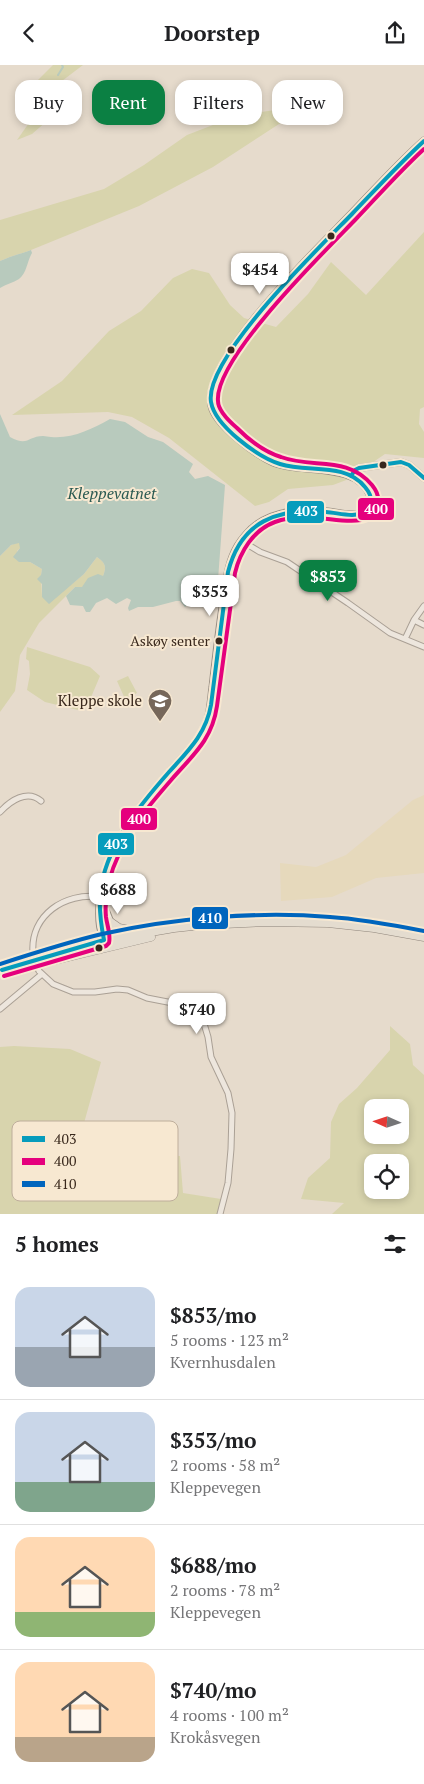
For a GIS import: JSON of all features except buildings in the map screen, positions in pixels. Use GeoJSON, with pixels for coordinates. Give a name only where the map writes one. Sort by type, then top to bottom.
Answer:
{"type":"FeatureCollection","features":[{"type":"Feature","properties":{"kind":"main road"},"geometry":{"type":"LineString","coordinates":[[104,940],[100,921],[100,897],[104,876],[112,853],[125,828],[146,800],[190,750],[206,725],[212,697],[228,575],[235,552],[252,529],[275,515],[308,511],[353,515],[365,512],[370,507],[372,498],[366,487],[351,477],[328,469],[283,465],[264,457],[216,416],[211,403],[212,388],[226,361],[245,332],[275,294],[424,141]]}},
{"type":"Feature","properties":{"kind":"main road"},"geometry":{"type":"LineString","coordinates":[[100,897],[104,912],[109,921],[112,942]]}},
{"type":"Feature","properties":{"kind":"main road"},"geometry":{"type":"LineString","coordinates":[[109,921],[119,928],[146,933]]}},
{"type":"Feature","properties":{"kind":"main road"},"geometry":{"type":"LineString","coordinates":[[1,970],[33,966],[146,933],[194,926],[266,922],[328,923],[374,928],[424,937]]}},
{"type":"Feature","properties":{"kind":"main road"},"geometry":{"type":"LineString","coordinates":[[1,970],[104,940],[112,942],[201,929],[209,926]]}},
{"type":"Feature","properties":{"kind":"street"},"geometry":{"type":"LineString","coordinates":[[351,477],[355,470],[359,468],[395,461],[409,465],[424,478]]}},
{"type":"Feature","properties":{"kind":"street"},"geometry":{"type":"LineString","coordinates":[[242,541],[260,552],[287,562],[384,630],[424,647]]}},
{"type":"Feature","properties":{"kind":"street"},"geometry":{"type":"LineString","coordinates":[[406,639],[414,619],[423,607]]}},
{"type":"Feature","properties":{"kind":"street"},"geometry":{"type":"LineString","coordinates":[[414,619],[424,625]]}},
{"type":"Feature","properties":{"kind":"street"},"geometry":{"type":"LineString","coordinates":[[0,812],[9,803],[20,797],[31,796],[41,801]]}},
{"type":"Feature","properties":{"kind":"street"},"geometry":{"type":"LineString","coordinates":[[100,897],[75,897],[60,902],[41,919],[33,943],[33,953],[40,973],[53,983],[73,992],[83,993],[122,989],[148,998],[184,1005],[195,1010],[202,1017],[211,1057],[228,1093],[232,1113],[228,1183],[220,1214]]}},
{"type":"Feature","properties":{"kind":"street"},"geometry":{"type":"LineString","coordinates":[[0,1009],[40,973]]}},
{"type":"Feature","properties":{"kind":"shaded area"},"geometry":{"type":"Polygon","coordinates":[[[53,65],[83,65],[63,80],[38,80],[53,65]]]}},
{"type":"Feature","properties":{"kind":"shaded area"},"geometry":{"type":"Polygon","coordinates":[[[272,110],[272,125],[278,125],[213,167],[139,206],[0,261],[0,220],[104,189],[144,165],[187,135],[213,125],[262,125],[262,112],[272,110]]]}},
{"type":"Feature","properties":{"kind":"shaded area"},"geometry":{"type":"Polygon","coordinates":[[[28,125],[42,125],[32,134],[17,140],[28,125]]]}},
{"type":"Feature","properties":{"kind":"shaded area"},"geometry":{"type":"Polygon","coordinates":[[[424,232],[424,407],[420,409],[419,424],[424,432],[424,458],[385,454],[363,469],[343,472],[349,479],[333,485],[288,489],[269,502],[255,506],[169,438],[132,417],[108,412],[12,415],[62,381],[109,331],[141,311],[173,278],[192,269],[209,273],[230,305],[244,318],[276,327],[308,294],[331,262],[366,295],[424,232]]]}},
{"type":"Feature","properties":{"kind":"shaded area"},"geometry":{"type":"Polygon","coordinates":[[[19,542],[21,544],[17,551],[19,562],[30,562],[42,569],[42,597],[72,584],[84,574],[97,557],[103,563],[105,570],[103,576],[82,587],[75,587],[39,623],[20,655],[15,691],[0,712],[0,556],[11,545],[19,542]]]}},
{"type":"Feature","properties":{"kind":"shaded area"},"geometry":{"type":"Polygon","coordinates":[[[27,647],[90,667],[100,676],[89,702],[78,710],[45,702],[27,690],[30,674],[29,661],[26,659],[27,647]]]}},
{"type":"Feature","properties":{"kind":"shaded area"},"geometry":{"type":"Polygon","coordinates":[[[128,676],[137,693],[125,699],[117,681],[128,676]]]}},
{"type":"Feature","properties":{"kind":"shaded area"},"geometry":{"type":"Polygon","coordinates":[[[424,795],[424,873],[376,878],[332,897],[281,901],[280,863],[316,867],[346,855],[413,800],[424,795]]]}},
{"type":"Feature","properties":{"kind":"shaded area"},"geometry":{"type":"Polygon","coordinates":[[[390,1026],[410,1044],[413,1065],[424,1075],[424,1214],[332,1214],[344,1203],[301,1199],[308,1178],[330,1158],[331,1122],[339,1104],[357,1088],[390,1050],[390,1026]]]}},
{"type":"Feature","properties":{"kind":"shaded area"},"geometry":{"type":"Polygon","coordinates":[[[0,1047],[70,1049],[101,1062],[85,1121],[12,1121],[12,1201],[178,1201],[178,1156],[180,1156],[183,1193],[221,1199],[217,1214],[0,1214],[0,1047]]]}},
{"type":"Feature","properties":{"kind":"water"},"geometry":{"type":"Polygon","coordinates":[[[31,250],[32,253],[22,276],[0,288],[0,261],[31,250]]]}},
{"type":"Feature","properties":{"kind":"water","name":"Kleppevatnet"},"geometry":{"type":"Polygon","coordinates":[[[0,414],[10,437],[21,441],[38,436],[59,437],[74,435],[89,430],[110,419],[125,422],[148,437],[163,442],[193,464],[189,472],[195,479],[208,476],[225,485],[218,580],[185,607],[180,601],[176,601],[153,607],[138,607],[129,611],[128,608],[131,600],[127,598],[116,604],[107,598],[96,603],[90,612],[86,612],[83,606],[70,605],[66,596],[75,587],[82,587],[88,578],[98,574],[103,576],[104,565],[97,557],[84,574],[49,604],[42,597],[42,584],[37,579],[41,575],[42,569],[30,562],[19,562],[13,557],[20,548],[19,543],[11,545],[0,556],[0,414]]]}},
{"type":"Feature","properties":{"kind":"waterway"},"geometry":{"type":"LineString","coordinates":[[58,75],[63,67],[62,65]]}},
{"type":"Feature","properties":{"kind":"transit line","name":"403"},"geometry":{"type":"LineString","coordinates":[[2,970],[104,940],[100,917],[100,894],[103,877],[116,844],[135,813],[201,733],[209,715],[228,572],[234,555],[242,541],[264,521],[277,516],[308,511],[355,515],[365,512],[370,508],[370,495],[357,479],[337,471],[291,467],[260,455],[220,421],[211,402],[214,383],[226,359],[267,303],[424,141]]}},
{"type":"Feature","properties":{"kind":"transit line","name":"400"},"geometry":{"type":"LineString","coordinates":[[4,976],[106,946],[109,943],[106,917],[107,892],[110,876],[119,854],[142,815],[194,754],[211,728],[217,706],[235,573],[240,557],[254,536],[260,530],[280,520],[306,517],[353,521],[370,517],[376,511],[377,493],[372,485],[362,476],[341,466],[293,460],[263,449],[231,423],[222,412],[218,401],[222,382],[234,359],[274,306],[320,255],[424,149]]}},
{"type":"Feature","properties":{"kind":"transit line","name":"403"},"geometry":{"type":"LineString","coordinates":[[351,476],[359,468],[401,462],[409,465],[424,478]]}},
{"type":"Feature","properties":{"kind":"transit line","name":"410"},"geometry":{"type":"LineString","coordinates":[[0,964],[64,944],[129,928],[216,917],[302,915],[389,924],[424,931]]}},
{"type":"Feature","properties":{"kind":"place","name":"Askøy senter"},"geometry":{"type":"Point","coordinates":[219,641]}},
{"type":"Feature","properties":{"kind":"place","name":"Kleppe skole"},"geometry":{"type":"Point","coordinates":[160,722]}}]}
